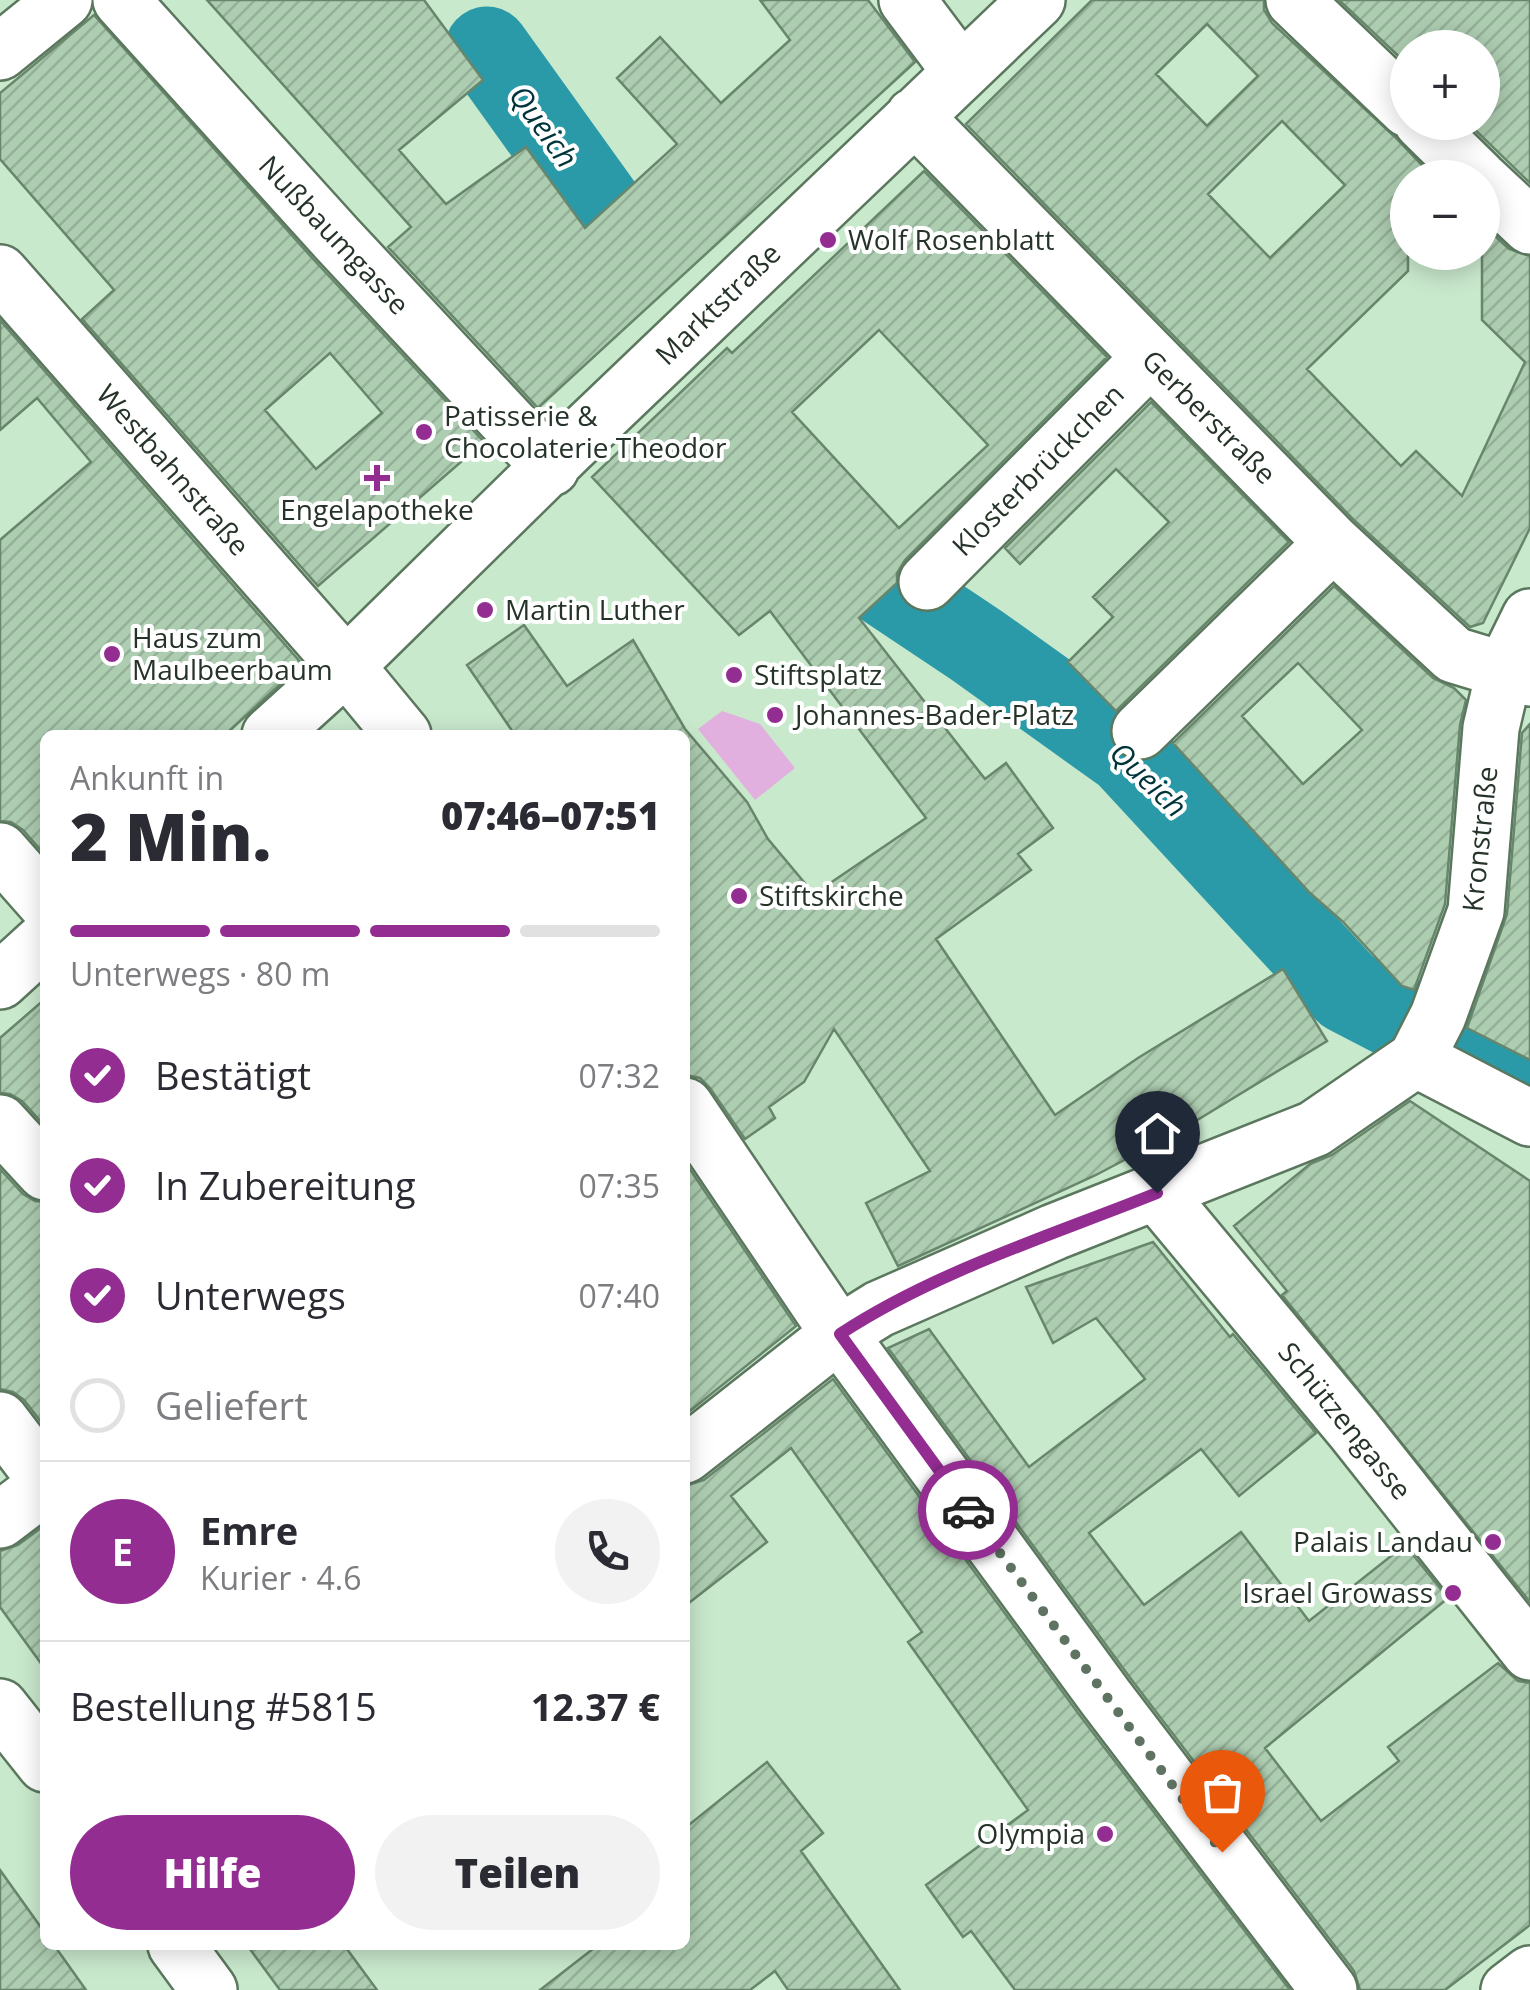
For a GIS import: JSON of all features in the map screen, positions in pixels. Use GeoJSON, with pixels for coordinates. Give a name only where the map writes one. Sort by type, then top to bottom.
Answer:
{"type":"FeatureCollection","features":[{"type":"Feature","properties":{"kind":"street"},"geometry":{"type":"LineString","coordinates":[[0,52],[64,0]]}},
{"type":"Feature","properties":{"kind":"street","name":"Nußbaumgasse"},"geometry":{"type":"LineString","coordinates":[[121,0],[550,468]]}},
{"type":"Feature","properties":{"kind":"street"},"geometry":{"type":"LineString","coordinates":[[908,0],[961,72]]}},
{"type":"Feature","properties":{"kind":"street","name":"Marktstraße"},"geometry":{"type":"LineString","coordinates":[[276,730],[1037,0]]}},
{"type":"Feature","properties":{"kind":"street"},"geometry":{"type":"LineString","coordinates":[[1294,0],[1390,92]]}},
{"type":"Feature","properties":{"kind":"street","name":"Gerberstraße"},"geometry":{"type":"LineString","coordinates":[[914,116],[1333,543],[1454,655],[1518,673]]}},
{"type":"Feature","properties":{"kind":"street"},"geometry":{"type":"LineString","coordinates":[[1441,140],[1461,160]]}},
{"type":"Feature","properties":{"kind":"street"},"geometry":{"type":"LineString","coordinates":[[1500,197],[1530,226]]}},
{"type":"Feature","properties":{"kind":"street","name":"Westbahnstraße"},"geometry":{"type":"LineString","coordinates":[[0,273],[399,730]]}},
{"type":"Feature","properties":{"kind":"street","name":"Klosterbrückchen"},"geometry":{"type":"LineString","coordinates":[[926,582],[1150,358]]}},
{"type":"Feature","properties":{"kind":"street"},"geometry":{"type":"LineString","coordinates":[[1140,731],[1333,543]]}},
{"type":"Feature","properties":{"kind":"street","name":"Kronstraße"},"geometry":{"type":"LineString","coordinates":[[1426,1041],[1476,911],[1491,728],[1518,673],[1530,616]]}},
{"type":"Feature","properties":{"kind":"street"},"geometry":{"type":"LineString","coordinates":[[0,851],[40,896]]}},
{"type":"Feature","properties":{"kind":"street"},"geometry":{"type":"LineString","coordinates":[[0,980],[40,944]]}},
{"type":"Feature","properties":{"kind":"street"},"geometry":{"type":"LineString","coordinates":[[690,1452],[840,1334],[878,1309],[1314,1129],[1426,1041],[1530,1118]]}},
{"type":"Feature","properties":{"kind":"street"},"geometry":{"type":"LineString","coordinates":[[690,1113],[840,1334],[1117,1713],[1329,1990]]}},
{"type":"Feature","properties":{"kind":"street"},"geometry":{"type":"LineString","coordinates":[[0,1123],[40,1167]]}},
{"type":"Feature","properties":{"kind":"street","name":"Schützengasse"},"geometry":{"type":"LineString","coordinates":[[1157,1193],[1354,1430],[1530,1652]]}},
{"type":"Feature","properties":{"kind":"street"},"geometry":{"type":"LineString","coordinates":[[0,1420],[40,1475]]}},
{"type":"Feature","properties":{"kind":"street"},"geometry":{"type":"LineString","coordinates":[[0,1520],[40,1486]]}},
{"type":"Feature","properties":{"kind":"street"},"geometry":{"type":"LineString","coordinates":[[0,1708],[40,1758]]}},
{"type":"Feature","properties":{"kind":"street"},"geometry":{"type":"LineString","coordinates":[[180,1950],[209,1990]]}},
{"type":"Feature","properties":{"kind":"street"},"geometry":{"type":"LineString","coordinates":[[1509,1990],[1530,1974]]}},
{"type":"Feature","properties":{"kind":"shaded area"},"geometry":{"type":"Polygon","coordinates":[[[722,711],[760,724],[795,768],[755,800],[698,729],[722,711]]]}},
{"type":"Feature","properties":{"kind":"building"},"geometry":{"type":"Polygon","coordinates":[[[207,0],[424,0],[483,80],[399,150],[446,204],[526,147],[585,228],[677,144],[617,78],[660,37],[721,103],[790,40],[760,0],[868,0],[915,62],[538,408],[388,247],[411,227],[207,0]]]}},
{"type":"Feature","properties":{"kind":"building"},"geometry":{"type":"Polygon","coordinates":[[[1092,0],[1264,0],[1264,10],[1272,23],[1390,132],[1390,140],[1398,140],[1417,160],[1390,160],[1390,270],[1408,271],[1307,369],[1401,466],[1416,451],[1462,496],[1525,362],[1482,320],[1482,270],[1500,270],[1500,241],[1509,249],[1530,256],[1530,528],[1483,623],[1470,627],[1355,521],[966,124],[1092,0]],[[1207,24],[1156,74],[1207,126],[1258,76],[1207,24]],[[1282,121],[1208,194],[1270,258],[1345,185],[1282,121]]]}},
{"type":"Feature","properties":{"kind":"building"},"geometry":{"type":"Polygon","coordinates":[[[1339,0],[1530,0],[1530,183],[1486,140],[1500,140],[1500,30],[1390,30],[1390,48],[1339,0]]]}},
{"type":"Feature","properties":{"kind":"building"},"geometry":{"type":"Polygon","coordinates":[[[94,15],[484,442],[318,586],[82,319],[114,290],[0,159],[0,93],[94,15]],[[330,353],[265,410],[316,469],[382,413],[330,353]]]}},
{"type":"Feature","properties":{"kind":"building"},"geometry":{"type":"Polygon","coordinates":[[[924,171],[1107,357],[905,560],[897,573],[897,583],[859,618],[985,779],[1006,763],[1053,828],[1018,854],[1031,870],[936,939],[1055,1115],[1138,1058],[1283,969],[1327,1041],[1181,1130],[1096,1175],[898,1266],[866,1203],[930,1171],[834,1029],[804,1082],[769,1107],[775,1118],[745,1139],[710,1088],[700,1078],[690,1076],[690,735],[747,802],[768,839],[814,894],[926,818],[770,611],[739,635],[592,477],[727,348],[732,353],[924,171]],[[879,330],[792,412],[899,528],[988,445],[879,330]]]}},
{"type":"Feature","properties":{"kind":"building"},"geometry":{"type":"Polygon","coordinates":[[[0,320],[302,664],[230,730],[40,730],[40,849],[23,830],[11,822],[0,821],[0,540],[91,462],[37,398],[0,430],[0,320]]]}},
{"type":"Feature","properties":{"kind":"building"},"geometry":{"type":"Polygon","coordinates":[[[1151,402],[1289,542],[1116,711],[1068,662],[1113,617],[1093,597],[1169,522],[1116,469],[1020,564],[1005,548],[1151,402]]]}},
{"type":"Feature","properties":{"kind":"building"},"geometry":{"type":"Polygon","coordinates":[[[1334,586],[1433,678],[1454,688],[1466,700],[1460,725],[1445,904],[1414,990],[1402,986],[1343,922],[1310,893],[1173,743],[1334,586]],[[1298,663],[1242,716],[1303,784],[1362,730],[1298,663]]]}},
{"type":"Feature","properties":{"kind":"building"},"geometry":{"type":"Polygon","coordinates":[[[524,625],[567,686],[633,640],[685,729],[512,730],[467,665],[524,625]]]}},
{"type":"Feature","properties":{"kind":"building"},"geometry":{"type":"Polygon","coordinates":[[[1530,724],[1530,1060],[1467,1028],[1507,914],[1522,733],[1530,724]]]}},
{"type":"Feature","properties":{"kind":"building"},"geometry":{"type":"Polygon","coordinates":[[[40,1003],[40,1121],[22,1101],[0,1093],[0,1038],[40,1003]]]}},
{"type":"Feature","properties":{"kind":"building"},"geometry":{"type":"Polygon","coordinates":[[[1410,1101],[1530,1181],[1530,1602],[1282,1295],[1287,1291],[1234,1226],[1310,1164],[1332,1155],[1410,1101]]]}},
{"type":"Feature","properties":{"kind":"building"},"geometry":{"type":"Polygon","coordinates":[[[0,1169],[23,1194],[40,1202],[40,1421],[24,1400],[0,1389],[0,1169]]]}},
{"type":"Feature","properties":{"kind":"building"},"geometry":{"type":"Polygon","coordinates":[[[690,1169],[796,1326],[690,1411],[690,1169]]]}},
{"type":"Feature","properties":{"kind":"building"},"geometry":{"type":"Polygon","coordinates":[[[1153,1242],[1230,1337],[1233,1334],[1316,1433],[1239,1496],[1201,1449],[1089,1533],[1144,1605],[1241,1532],[1309,1621],[1405,1545],[1448,1598],[1265,1748],[1321,1821],[1399,1761],[1388,1747],[1498,1663],[1518,1681],[1530,1683],[1530,1925],[1445,1990],[1360,1990],[1354,1971],[1131,1679],[888,1348],[929,1329],[1029,1467],[1145,1379],[1096,1318],[1053,1343],[1026,1287],[1153,1242]]]}},
{"type":"Feature","properties":{"kind":"building"},"geometry":{"type":"Polygon","coordinates":[[[833,1379],[1081,1717],[1290,1990],[1015,1990],[971,1931],[963,1937],[926,1885],[1028,1810],[908,1642],[922,1632],[791,1448],[731,1496],[767,1542],[690,1602],[690,1484],[704,1480],[833,1379]]]}},
{"type":"Feature","properties":{"kind":"building"},"geometry":{"type":"Polygon","coordinates":[[[40,1529],[40,1662],[0,1607],[0,1551],[18,1545],[40,1529]]]}},
{"type":"Feature","properties":{"kind":"building"},"geometry":{"type":"Polygon","coordinates":[[[767,1762],[823,1833],[801,1851],[900,1990],[788,1990],[775,1971],[750,1990],[540,1990],[592,1950],[690,1950],[690,1824],[767,1762]]]}},
{"type":"Feature","properties":{"kind":"building"},"geometry":{"type":"Polygon","coordinates":[[[0,1870],[40,1926],[40,1950],[58,1950],[86,1990],[0,1990],[0,1870]]]}},
{"type":"Feature","properties":{"kind":"building"},"geometry":{"type":"Polygon","coordinates":[[[251,1950],[348,1950],[377,1990],[280,1990],[251,1950]]]}},
{"type":"Feature","properties":{"kind":"waterway","name":"Queich"},"geometry":{"type":"LineString","coordinates":[[487,49],[599,205]]}},
{"type":"Feature","properties":{"kind":"waterway","name":"Queich"},"geometry":{"type":"LineString","coordinates":[[796,525],[976,645],[1127,753],[1347,991],[1530,1086]]}},
{"type":"Feature","properties":{"kind":"way so far"},"geometry":{"type":"LineString","coordinates":[[968,1510],[1222,1852]]}},
{"type":"Feature","properties":{"kind":"place","name":"Wolf Rosenblatt"},"geometry":{"type":"Point","coordinates":[828,240]}},
{"type":"Feature","properties":{"kind":"place","name":"Patisserie & Chocolaterie Theodor"},"geometry":{"type":"Point","coordinates":[424,432]}},
{"type":"Feature","properties":{"kind":"place","name":"Engelapotheke"},"geometry":{"type":"Point","coordinates":[377,478]}},
{"type":"Feature","properties":{"kind":"place","name":"Martin Luther"},"geometry":{"type":"Point","coordinates":[485,610]}},
{"type":"Feature","properties":{"kind":"place","name":"Haus zum Maulbeerbaum"},"geometry":{"type":"Point","coordinates":[112,654]}},
{"type":"Feature","properties":{"kind":"place","name":"Stiftsplatz"},"geometry":{"type":"Point","coordinates":[734,675]}},
{"type":"Feature","properties":{"kind":"place","name":"Johannes-Bader-Platz"},"geometry":{"type":"Point","coordinates":[775,715]}},
{"type":"Feature","properties":{"kind":"place","name":"Stiftskirche"},"geometry":{"type":"Point","coordinates":[739,896]}},
{"type":"Feature","properties":{"kind":"place","name":"Palais Landau"},"geometry":{"type":"Point","coordinates":[1493,1542]}},
{"type":"Feature","properties":{"kind":"place","name":"Israel Growass"},"geometry":{"type":"Point","coordinates":[1453,1593]}},
{"type":"Feature","properties":{"kind":"place","name":"Olympia"},"geometry":{"type":"Point","coordinates":[1105,1834]}},
{"type":"Feature","properties":{"kind":"route"},"geometry":{"type":"LineString","coordinates":[[968,1510],[840,1334],[878,1309],[970,1268],[1157,1193]]}}]}
